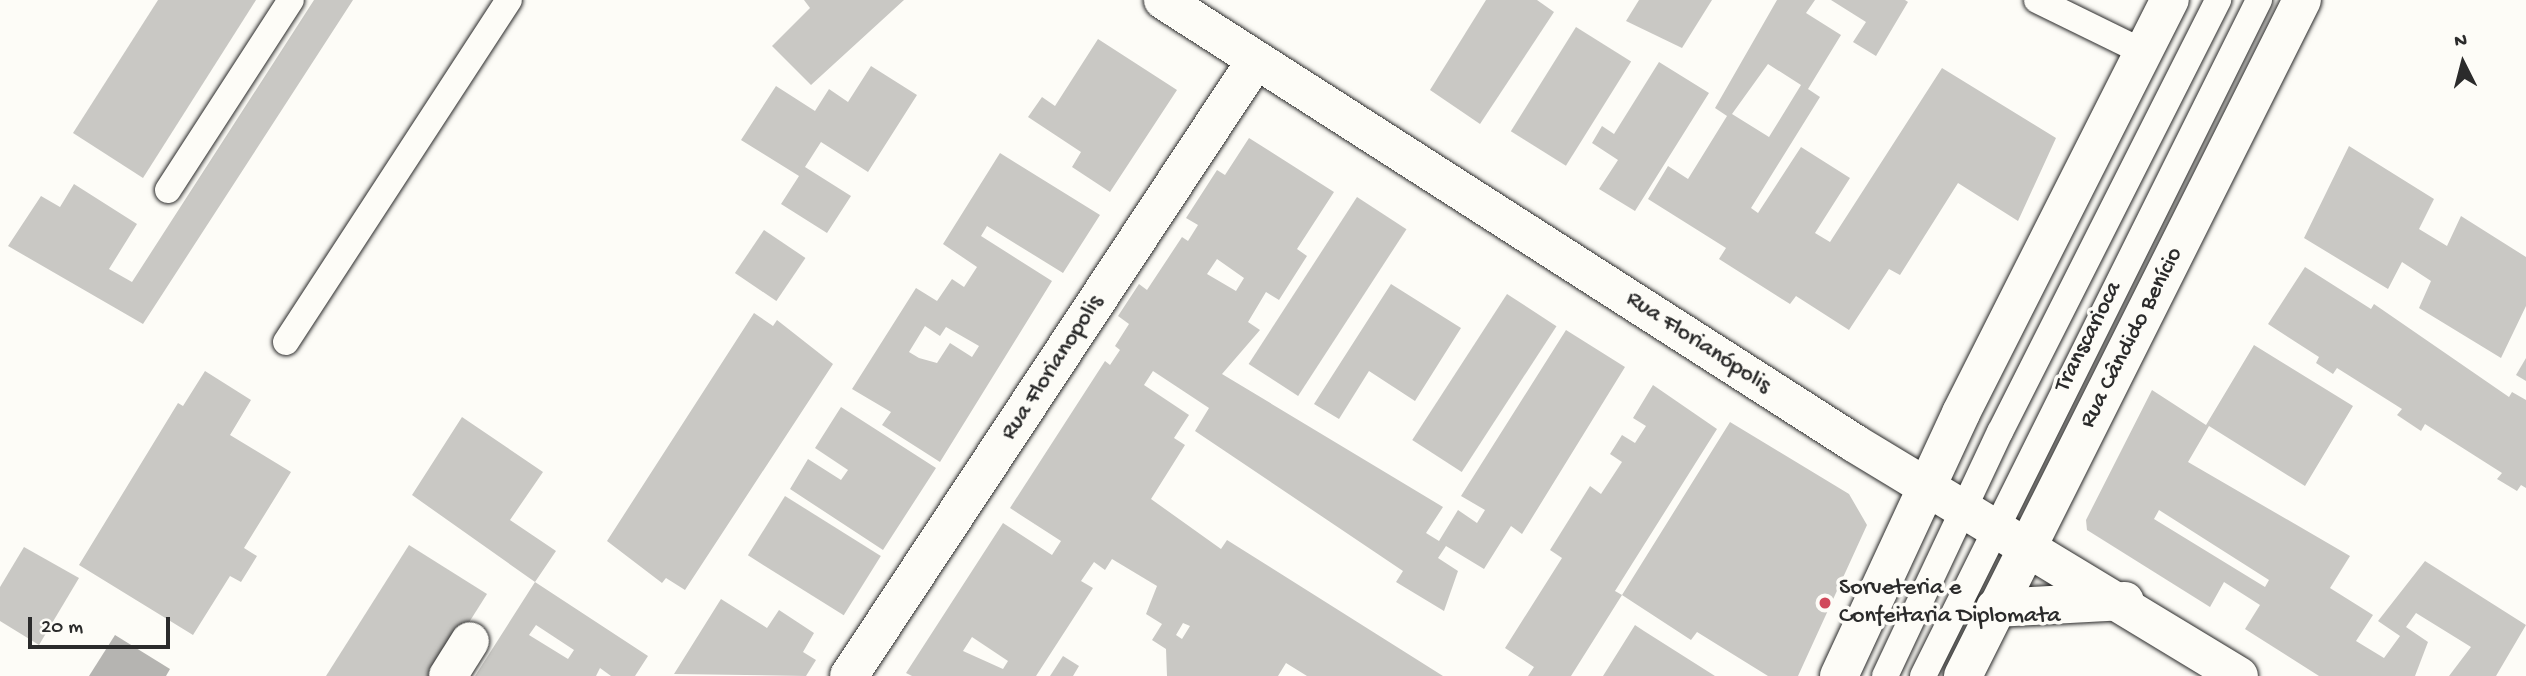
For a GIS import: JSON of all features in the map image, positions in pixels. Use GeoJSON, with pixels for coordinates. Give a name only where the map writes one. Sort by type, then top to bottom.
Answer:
{"type":"FeatureCollection","features":[{"type":"Feature","properties":{"kind":"street","name":"Rua Florianópolis"},"geometry":{"type":"LineString","coordinates":[[1163,0],[1926,485],[2125,601],[2239,676]]}},
{"type":"Feature","properties":{"kind":"street"},"geometry":{"type":"LineString","coordinates":[[1839,676],[1926,485],[2170,0]]}},
{"type":"Feature","properties":{"kind":"street","name":"Rua Cândido Benício"},"geometry":{"type":"LineString","coordinates":[[1963,676],[2302,0]]}},
{"type":"Feature","properties":{"kind":"street","name":"Rua Florianopolis"},"geometry":{"type":"LineString","coordinates":[[849,676],[1256,60]]}},
{"type":"Feature","properties":{"kind":"street"},"geometry":{"type":"LineString","coordinates":[[1995,608],[2125,601]]}},
{"type":"Feature","properties":{"kind":"street"},"geometry":{"type":"LineString","coordinates":[[448,676],[470,641]]}},
{"type":"Feature","properties":{"kind":"lane"},"geometry":{"type":"LineString","coordinates":[[168,190],[291,0]]}},
{"type":"Feature","properties":{"kind":"lane"},"geometry":{"type":"LineString","coordinates":[[286,342],[509,0]]}},
{"type":"Feature","properties":{"kind":"lane"},"geometry":{"type":"LineString","coordinates":[[2037,0],[2143,52]]}},
{"type":"Feature","properties":{"kind":"lane","name":"Transcarioca"},"geometry":{"type":"LineString","coordinates":[[1923,676],[1979,516],[2218,0]]}},
{"type":"Feature","properties":{"kind":"lane","name":"Transcarioca"},"geometry":{"type":"LineString","coordinates":[[1885,676],[1979,516],[2259,0]]}},
{"type":"Feature","properties":{"kind":"shaded area"},"geometry":{"type":"Polygon","coordinates":[[[115,635],[170,669],[166,676],[89,676],[115,635]]]}},
{"type":"Feature","properties":{"kind":"building"},"geometry":{"type":"Polygon","coordinates":[[[158,0],[256,0],[143,178],[73,133],[158,0]]]}},
{"type":"Feature","properties":{"kind":"building"},"geometry":{"type":"Polygon","coordinates":[[[314,0],[353,0],[143,324],[8,246],[41,196],[60,207],[74,184],[137,224],[109,269],[132,282],[314,0]]]}},
{"type":"Feature","properties":{"kind":"building"},"geometry":{"type":"Polygon","coordinates":[[[804,0],[904,0],[811,85],[772,46],[810,8],[804,0]]]}},
{"type":"Feature","properties":{"kind":"building"},"geometry":{"type":"Polygon","coordinates":[[[1486,0],[1537,0],[1554,12],[1480,124],[1430,90],[1486,0]]]}},
{"type":"Feature","properties":{"kind":"building"},"geometry":{"type":"Polygon","coordinates":[[[1639,0],[1712,0],[1682,48],[1626,21],[1639,0]]]}},
{"type":"Feature","properties":{"kind":"building"},"geometry":{"type":"Polygon","coordinates":[[[1777,0],[1815,0],[1806,13],[1841,35],[1808,89],[1820,97],[1751,208],[1758,213],[1801,147],[1850,178],[1815,233],[1830,242],[1942,68],[2056,138],[2018,221],[1958,183],[1900,275],[1889,269],[1849,330],[1796,296],[1790,304],[1719,259],[1726,248],[1648,199],[1668,166],[1688,179],[1727,116],[1715,108],[1777,0]],[[1768,64],[1732,114],[1769,137],[1801,85],[1768,64]]]}},
{"type":"Feature","properties":{"kind":"building"},"geometry":{"type":"Polygon","coordinates":[[[1831,0],[1908,2],[1876,56],[1853,42],[1866,22],[1831,0]]]}},
{"type":"Feature","properties":{"kind":"building"},"geometry":{"type":"Polygon","coordinates":[[[1576,27],[1631,61],[1566,166],[1511,131],[1576,27]]]}},
{"type":"Feature","properties":{"kind":"building"},"geometry":{"type":"Polygon","coordinates":[[[1098,39],[1177,90],[1110,192],[1072,167],[1081,152],[1028,117],[1042,97],[1055,106],[1098,39]]]}},
{"type":"Feature","properties":{"kind":"building"},"geometry":{"type":"Polygon","coordinates":[[[1659,62],[1709,93],[1635,211],[1599,189],[1618,160],[1592,143],[1602,126],[1614,134],[1659,62]]]}},
{"type":"Feature","properties":{"kind":"building"},"geometry":{"type":"Polygon","coordinates":[[[871,66],[917,95],[868,172],[821,142],[805,167],[851,196],[827,233],[781,204],[799,176],[741,140],[776,86],[815,111],[829,89],[848,102],[871,66]]]}},
{"type":"Feature","properties":{"kind":"building"},"geometry":{"type":"Polygon","coordinates":[[[1249,138],[1334,192],[1297,249],[1307,256],[1279,300],[1266,292],[1248,322],[1260,330],[1222,374],[1443,507],[1426,533],[1439,541],[1458,510],[1477,523],[1485,510],[1461,496],[1566,330],[1625,367],[1522,534],[1511,526],[1484,569],[1446,546],[1438,558],[1458,571],[1444,611],[1396,582],[1403,571],[1195,431],[1209,408],[1153,371],[1144,385],[1189,415],[1174,438],[1185,445],[1151,499],[1221,549],[1227,540],[1443,676],[1307,676],[1286,663],[1278,676],[1167,676],[1166,649],[1152,640],[1162,624],[1146,614],[1157,586],[1112,559],[1105,570],[1094,562],[1081,581],[1093,588],[1036,676],[912,676],[906,673],[1003,523],[1052,555],[1061,541],[1010,508],[1105,361],[1110,365],[1120,350],[1115,346],[1129,324],[1118,316],[1139,284],[1147,290],[1182,237],[1188,241],[1198,225],[1186,218],[1217,170],[1225,175],[1249,138]],[[1217,259],[1207,274],[1236,291],[1244,278],[1217,259]],[[1183,623],[1176,635],[1182,639],[1190,626],[1183,623]],[[972,637],[963,651],[1003,669],[1008,661],[972,637]]]}},
{"type":"Feature","properties":{"kind":"building"},"geometry":{"type":"Polygon","coordinates":[[[2349,146],[2434,199],[2419,229],[2447,246],[2461,216],[2526,257],[2526,306],[2501,358],[2419,308],[2431,281],[2402,262],[2388,289],[2304,238],[2349,146]]]}},
{"type":"Feature","properties":{"kind":"building"},"geometry":{"type":"Polygon","coordinates":[[[1000,153],[1100,215],[1063,273],[987,226],[981,236],[1052,281],[940,462],[882,425],[891,412],[852,389],[916,288],[937,301],[952,279],[964,287],[977,267],[943,244],[1000,153]],[[925,326],[909,352],[937,363],[950,343],[972,357],[979,346],[946,327],[940,336],[925,326]]]}},
{"type":"Feature","properties":{"kind":"building"},"geometry":{"type":"Polygon","coordinates":[[[1357,197],[1406,229],[1298,396],[1249,364],[1357,197]]]}},
{"type":"Feature","properties":{"kind":"building"},"geometry":{"type":"Polygon","coordinates":[[[764,230],[805,258],[776,301],[735,273],[764,230]]]}},
{"type":"Feature","properties":{"kind":"building"},"geometry":{"type":"Polygon","coordinates":[[[2305,267],[2371,309],[2374,304],[2509,397],[2512,392],[2526,400],[2526,488],[2521,485],[2517,491],[2497,479],[2502,473],[2425,424],[2421,431],[2397,415],[2402,409],[2337,368],[2333,374],[2316,363],[2319,357],[2268,324],[2305,267]]]}},
{"type":"Feature","properties":{"kind":"building"},"geometry":{"type":"Polygon","coordinates":[[[1391,284],[1461,328],[1415,401],[1369,371],[1339,419],[1314,404],[1391,284]]]}},
{"type":"Feature","properties":{"kind":"building"},"geometry":{"type":"Polygon","coordinates":[[[1507,294],[1556,326],[1462,472],[1412,440],[1507,294]]]}},
{"type":"Feature","properties":{"kind":"building"},"geometry":{"type":"Polygon","coordinates":[[[754,313],[773,326],[777,320],[833,364],[685,590],[666,578],[662,583],[607,541],[754,313]]]}},
{"type":"Feature","properties":{"kind":"building"},"geometry":{"type":"Polygon","coordinates":[[[2254,345],[2353,406],[2305,486],[2209,426],[2188,462],[2350,556],[2330,588],[2373,615],[2356,641],[2384,658],[2400,636],[2378,621],[2425,561],[2526,625],[2496,676],[2449,676],[2471,647],[2416,613],[2406,627],[2428,642],[2415,676],[2319,676],[2245,629],[2260,605],[2224,582],[2210,607],[2087,530],[2086,520],[2152,390],[2206,425],[2254,345]],[[2159,510],[2154,519],[2265,587],[2269,580],[2159,510]]]}},
{"type":"Feature","properties":{"kind":"building"},"geometry":{"type":"Polygon","coordinates":[[[2526,358],[2526,381],[2516,375],[2526,358]]]}},
{"type":"Feature","properties":{"kind":"building"},"geometry":{"type":"Polygon","coordinates":[[[205,371],[251,400],[230,435],[291,472],[244,548],[257,556],[241,582],[230,576],[193,635],[79,565],[178,403],[183,406],[205,371]]]}},
{"type":"Feature","properties":{"kind":"building"},"geometry":{"type":"Polygon","coordinates":[[[1653,385],[1717,429],[1615,591],[1622,595],[1571,676],[1528,676],[1534,667],[1505,648],[1562,558],[1550,550],[1590,486],[1601,494],[1622,462],[1610,454],[1622,435],[1635,443],[1646,426],[1633,418],[1653,385]]]}},
{"type":"Feature","properties":{"kind":"building"},"geometry":{"type":"Polygon","coordinates":[[[841,407],[936,468],[883,550],[790,489],[808,459],[841,480],[848,470],[815,448],[841,407]]]}},
{"type":"Feature","properties":{"kind":"building"},"geometry":{"type":"Polygon","coordinates":[[[462,417],[543,472],[510,520],[556,551],[535,582],[412,495],[462,417]]]}},
{"type":"Feature","properties":{"kind":"building"},"geometry":{"type":"Polygon","coordinates":[[[1730,422],[1849,494],[1867,525],[1798,676],[1768,676],[1697,632],[1691,640],[1622,595],[1730,422]]]}},
{"type":"Feature","properties":{"kind":"building"},"geometry":{"type":"Polygon","coordinates":[[[785,496],[881,556],[844,615],[748,555],[785,496]]]}},
{"type":"Feature","properties":{"kind":"building"},"geometry":{"type":"Polygon","coordinates":[[[409,545],[487,594],[435,676],[326,676],[409,545]]]}},
{"type":"Feature","properties":{"kind":"building"},"geometry":{"type":"Polygon","coordinates":[[[24,547],[79,578],[39,645],[0,621],[0,587],[24,547]]]}},
{"type":"Feature","properties":{"kind":"building"},"geometry":{"type":"Polygon","coordinates":[[[535,582],[648,656],[635,676],[611,676],[600,668],[596,676],[475,676],[535,582]],[[536,625],[529,635],[568,659],[574,650],[536,625]]]}},
{"type":"Feature","properties":{"kind":"building"},"geometry":{"type":"Polygon","coordinates":[[[721,599],[767,628],[779,610],[814,633],[803,652],[816,660],[806,676],[674,674],[721,599]]]}},
{"type":"Feature","properties":{"kind":"building"},"geometry":{"type":"Polygon","coordinates":[[[1635,625],[1644,631],[1715,676],[1603,676],[1635,625]]]}},
{"type":"Feature","properties":{"kind":"building"},"geometry":{"type":"Polygon","coordinates":[[[1063,656],[1079,666],[1073,676],[1050,676],[1063,656]]]}},
{"type":"Feature","properties":{"kind":"place","name":"Sorveteria e Confeitaria Diplomata"},"geometry":{"type":"Point","coordinates":[1825,603]}}]}
